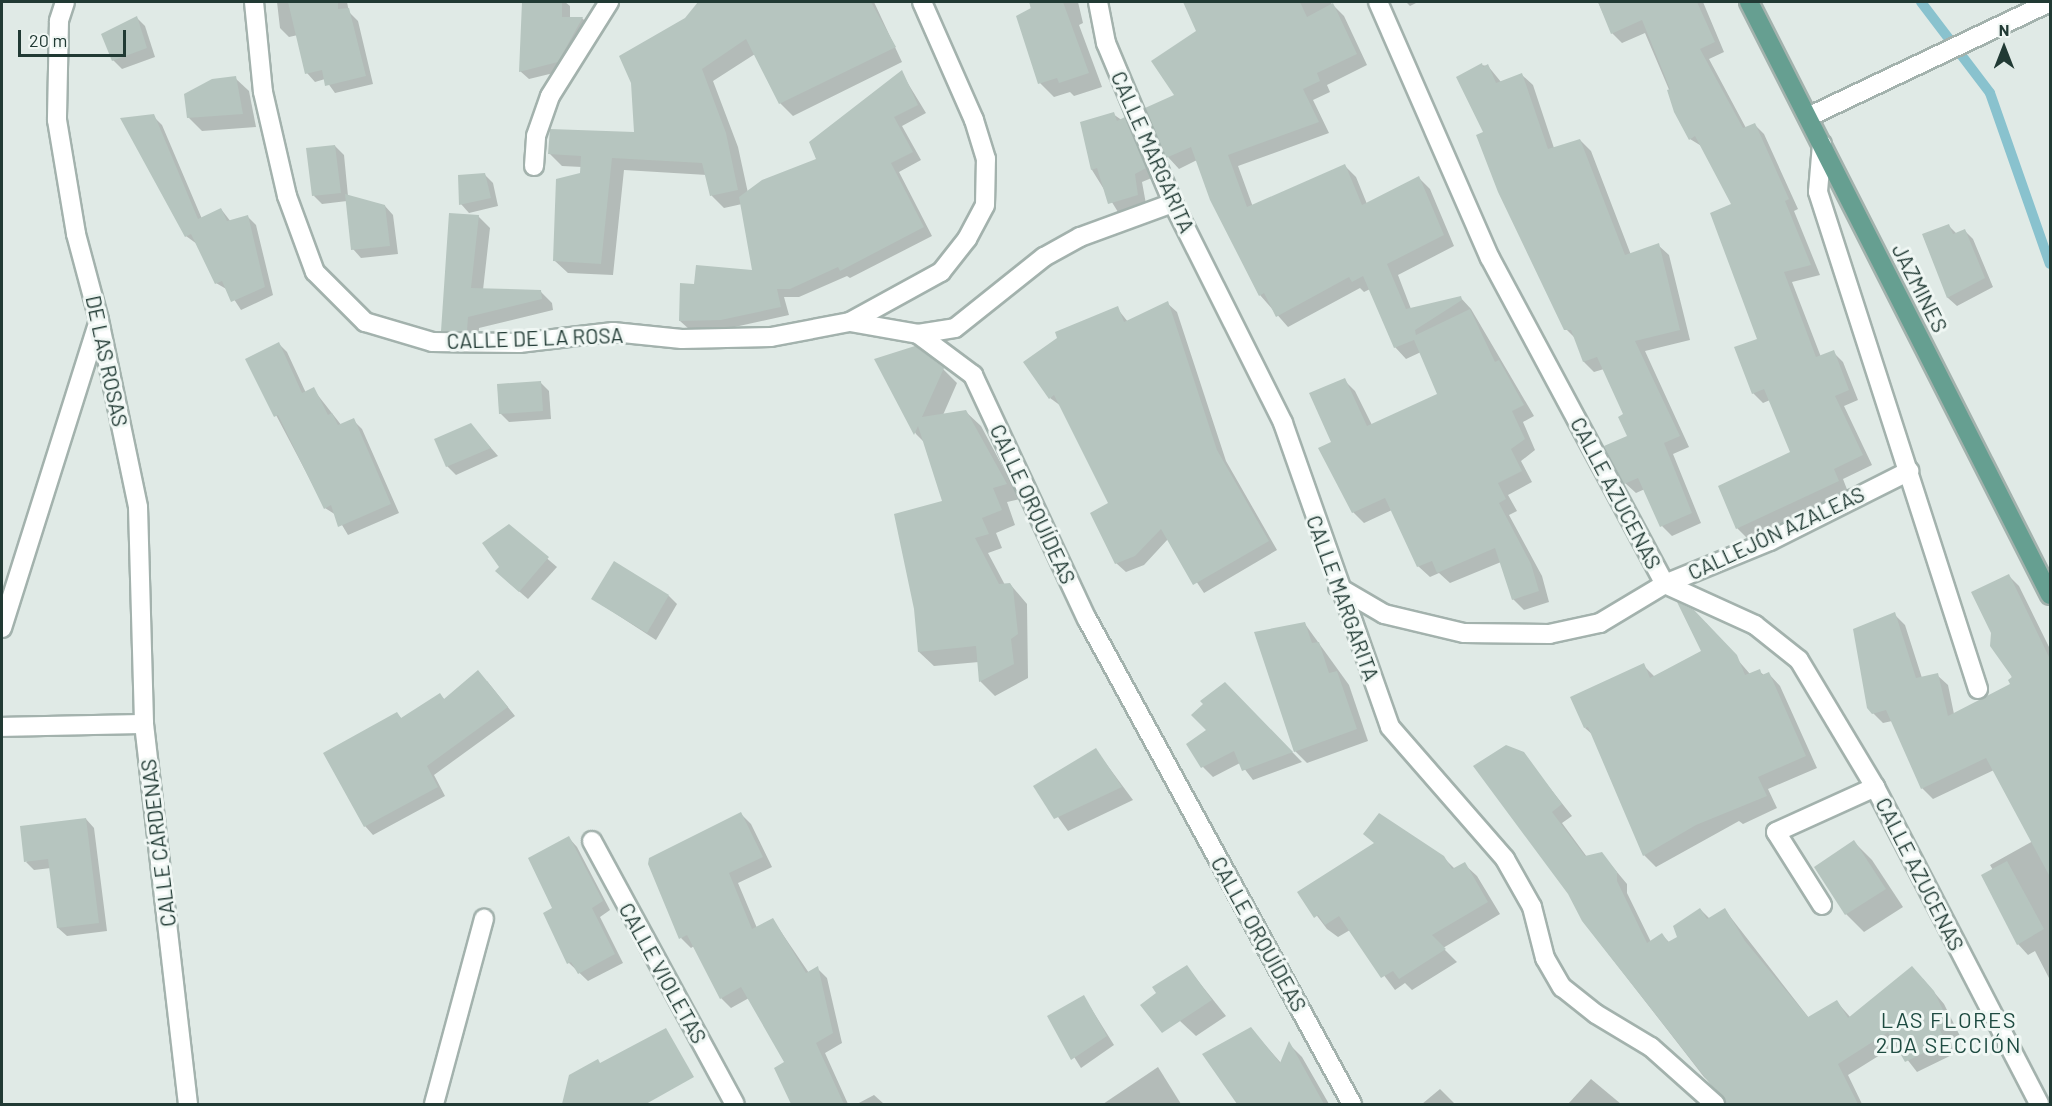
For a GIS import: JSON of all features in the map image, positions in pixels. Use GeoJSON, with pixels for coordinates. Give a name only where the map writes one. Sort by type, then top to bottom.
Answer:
{"type":"FeatureCollection","features":[{"type":"Feature","properties":{"kind":"main road","name":"JAZMINES"},"geometry":{"type":"LineString","coordinates":[[1749,2],[2050,596]]}},
{"type":"Feature","properties":{"kind":"street","name":"DE LAS ROSAS"},"geometry":{"type":"LineString","coordinates":[[65,2],[59,21],[57,120],[76,234],[99,320],[138,507],[144,724]]}},
{"type":"Feature","properties":{"kind":"street","name":"CALLE DE LA ROSA"},"geometry":{"type":"LineString","coordinates":[[254,2],[263,92],[287,196],[315,273],[365,322],[432,342],[519,343],[613,332],[682,339],[771,337],[850,322]]}},
{"type":"Feature","properties":{"kind":"street"},"geometry":{"type":"LineString","coordinates":[[534,166],[536,136],[550,96],[609,2]]}},
{"type":"Feature","properties":{"kind":"street"},"geometry":{"type":"LineString","coordinates":[[850,322],[941,272],[967,239],[985,205],[986,159],[974,120],[922,2]]}},
{"type":"Feature","properties":{"kind":"street","name":"CALLE MARGARITA"},"geometry":{"type":"LineString","coordinates":[[1098,2],[1106,43],[1173,203],[1282,423],[1338,587],[1390,727],[1505,859],[1532,907],[1545,958],[1562,987],[1596,1014],[1651,1047],[1715,1104]]}},
{"type":"Feature","properties":{"kind":"street","name":"CALLE AZUCENAS"},"geometry":{"type":"LineString","coordinates":[[1378,2],[1490,258],[1665,584],[1755,626],[1799,660],[1875,787],[2039,1104]]}},
{"type":"Feature","properties":{"kind":"street"},"geometry":{"type":"LineString","coordinates":[[1808,117],[2050,2]]}},
{"type":"Feature","properties":{"kind":"street"},"geometry":{"type":"LineString","coordinates":[[1822,144],[1818,192],[1910,471],[1977,688]]}},
{"type":"Feature","properties":{"kind":"street"},"geometry":{"type":"LineString","coordinates":[[918,334],[955,328],[1044,257],[1080,237],[1173,203]]}},
{"type":"Feature","properties":{"kind":"street"},"geometry":{"type":"LineString","coordinates":[[2,628],[99,320]]}},
{"type":"Feature","properties":{"kind":"street","name":"CALLE ORQUÍDEAS"},"geometry":{"type":"LineString","coordinates":[[850,322],[918,334],[973,375],[1087,619],[1352,1104]]}},
{"type":"Feature","properties":{"kind":"street","name":"CALLEJÓN AZALEAS"},"geometry":{"type":"LineString","coordinates":[[1338,587],[1384,614],[1464,633],[1549,634],[1600,623],[1665,584],[1770,541],[1910,471]]}},
{"type":"Feature","properties":{"kind":"street"},"geometry":{"type":"LineString","coordinates":[[2,727],[144,724]]}},
{"type":"Feature","properties":{"kind":"street","name":"CALLE CÁRDENAS"},"geometry":{"type":"LineString","coordinates":[[144,724],[188,1104]]}},
{"type":"Feature","properties":{"kind":"street"},"geometry":{"type":"LineString","coordinates":[[1822,905],[1776,832],[1875,787]]}},
{"type":"Feature","properties":{"kind":"street","name":"CALLE VIOLETAS"},"geometry":{"type":"LineString","coordinates":[[592,841],[735,1104]]}},
{"type":"Feature","properties":{"kind":"street"},"geometry":{"type":"LineString","coordinates":[[434,1104],[484,920]]}},
{"type":"Feature","properties":{"kind":"building"},"geometry":{"type":"Polygon","coordinates":[[[288,2],[338,2],[338,9],[349,8],[366,76],[325,86],[322,70],[305,74],[288,2]]]}},
{"type":"Feature","properties":{"kind":"building"},"geometry":{"type":"Polygon","coordinates":[[[522,2],[562,2],[562,17],[583,17],[558,62],[519,72],[522,2]]]}},
{"type":"Feature","properties":{"kind":"building"},"geometry":{"type":"Polygon","coordinates":[[[698,2],[871,2],[896,47],[779,104],[746,39],[702,69],[726,133],[738,190],[710,196],[702,163],[612,158],[601,264],[553,261],[556,179],[580,173],[581,156],[548,154],[550,129],[634,132],[631,83],[619,56],[685,18],[698,2]]]}},
{"type":"Feature","properties":{"kind":"building"},"geometry":{"type":"Polygon","coordinates":[[[1029,2],[1063,2],[1089,73],[1059,83],[1057,78],[1038,84],[1016,16],[1031,8],[1029,2]]]}},
{"type":"Feature","properties":{"kind":"building"},"geometry":{"type":"Polygon","coordinates":[[[1183,2],[1300,2],[1307,17],[1333,3],[1357,54],[1317,73],[1320,81],[1303,89],[1319,122],[1228,155],[1247,207],[1345,164],[1362,205],[1419,176],[1444,235],[1387,264],[1406,309],[1461,296],[1462,300],[1415,330],[1416,335],[1470,309],[1495,362],[1499,360],[1524,405],[1512,411],[1525,439],[1511,449],[1522,471],[1498,483],[1506,499],[1499,503],[1531,564],[1539,591],[1512,600],[1495,548],[1437,573],[1432,561],[1417,567],[1385,498],[1352,513],[1318,448],[1331,442],[1309,393],[1345,378],[1367,426],[1437,394],[1414,340],[1394,348],[1363,276],[1352,282],[1349,277],[1276,317],[1264,293],[1259,296],[1210,200],[1191,147],[1166,158],[1145,108],[1174,95],[1151,61],[1196,31],[1183,2]]]}},
{"type":"Feature","properties":{"kind":"building"},"geometry":{"type":"Polygon","coordinates":[[[1598,2],[1697,2],[1715,42],[1700,49],[1743,128],[1755,123],[1789,199],[1785,201],[1811,265],[1784,272],[1816,357],[1834,350],[1849,390],[1835,396],[1863,455],[1834,469],[1839,481],[1736,529],[1718,486],[1790,452],[1764,389],[1752,394],[1734,347],[1757,339],[1710,213],[1731,204],[1695,136],[1689,140],[1674,112],[1667,90],[1670,89],[1642,20],[1611,34],[1598,2]]]}},
{"type":"Feature","properties":{"kind":"building"},"geometry":{"type":"Polygon","coordinates":[[[137,16],[147,48],[112,61],[101,34],[137,16]]]}},
{"type":"Feature","properties":{"kind":"building"},"geometry":{"type":"Polygon","coordinates":[[[1482,63],[1483,67],[1488,64],[1496,83],[1522,73],[1548,149],[1580,139],[1625,255],[1659,243],[1680,330],[1635,341],[1680,436],[1664,443],[1692,513],[1660,527],[1638,478],[1624,484],[1604,446],[1627,436],[1618,417],[1623,414],[1597,357],[1583,362],[1571,330],[1564,330],[1498,192],[1476,135],[1483,132],[1456,77],[1482,63]]]}},
{"type":"Feature","properties":{"kind":"building"},"geometry":{"type":"Polygon","coordinates":[[[902,70],[918,105],[894,117],[913,152],[891,163],[924,227],[840,271],[838,267],[790,289],[777,289],[781,307],[721,320],[679,321],[680,283],[694,284],[696,265],[752,270],[739,197],[762,180],[816,159],[809,142],[902,70]]]}},
{"type":"Feature","properties":{"kind":"building"},"geometry":{"type":"Polygon","coordinates":[[[236,76],[243,114],[187,118],[184,94],[212,79],[236,76]]]}},
{"type":"Feature","properties":{"kind":"building"},"geometry":{"type":"Polygon","coordinates":[[[1114,112],[1117,121],[1125,117],[1146,168],[1135,174],[1138,195],[1108,204],[1097,168],[1091,170],[1080,122],[1114,112]]]}},
{"type":"Feature","properties":{"kind":"building"},"geometry":{"type":"Polygon","coordinates":[[[154,114],[198,219],[221,208],[227,221],[248,215],[265,287],[231,302],[222,281],[215,284],[191,234],[185,237],[120,118],[154,114]]]}},
{"type":"Feature","properties":{"kind":"building"},"geometry":{"type":"Polygon","coordinates":[[[335,145],[341,193],[312,196],[306,148],[335,145]]]}},
{"type":"Feature","properties":{"kind":"building"},"geometry":{"type":"Polygon","coordinates":[[[485,173],[491,198],[459,205],[458,175],[485,173]]]}},
{"type":"Feature","properties":{"kind":"building"},"geometry":{"type":"Polygon","coordinates":[[[345,194],[385,205],[390,246],[351,250],[345,194]]]}},
{"type":"Feature","properties":{"kind":"building"},"geometry":{"type":"Polygon","coordinates":[[[449,213],[479,215],[471,288],[541,290],[542,299],[468,317],[467,331],[441,331],[449,213]]]}},
{"type":"Feature","properties":{"kind":"building"},"geometry":{"type":"Polygon","coordinates":[[[1949,224],[1953,234],[1965,229],[1985,278],[1947,298],[1922,234],[1949,224]]]}},
{"type":"Feature","properties":{"kind":"building"},"geometry":{"type":"Polygon","coordinates":[[[1168,301],[1217,450],[1269,541],[1193,585],[1161,529],[1135,556],[1115,564],[1090,513],[1108,503],[1054,395],[1049,399],[1023,362],[1057,338],[1055,332],[1118,306],[1124,322],[1168,301]]]}},
{"type":"Feature","properties":{"kind":"building"},"geometry":{"type":"Polygon","coordinates":[[[279,342],[302,393],[314,387],[328,415],[332,413],[338,425],[354,418],[391,504],[338,527],[331,505],[324,509],[278,415],[274,417],[245,359],[279,342]]]}},
{"type":"Feature","properties":{"kind":"building"},"geometry":{"type":"Polygon","coordinates":[[[915,346],[944,368],[922,417],[966,410],[1007,484],[993,488],[1002,510],[982,518],[989,534],[975,538],[999,584],[1010,583],[1013,588],[1018,634],[1011,639],[1014,664],[979,682],[976,646],[918,652],[914,609],[894,514],[942,501],[918,426],[914,435],[874,359],[915,346]]]}},
{"type":"Feature","properties":{"kind":"building"},"geometry":{"type":"Polygon","coordinates":[[[541,381],[543,411],[499,414],[497,384],[541,381]]]}},
{"type":"Feature","properties":{"kind":"building"},"geometry":{"type":"Polygon","coordinates":[[[471,423],[491,448],[446,467],[434,439],[471,423]]]}},
{"type":"Feature","properties":{"kind":"building"},"geometry":{"type":"Polygon","coordinates":[[[509,524],[549,557],[519,592],[495,571],[499,567],[482,543],[509,524]]]}},
{"type":"Feature","properties":{"kind":"building"},"geometry":{"type":"Polygon","coordinates":[[[614,561],[669,595],[647,633],[591,599],[614,561]]]}},
{"type":"Feature","properties":{"kind":"building"},"geometry":{"type":"Polygon","coordinates":[[[2009,574],[2050,659],[2050,877],[1986,758],[1921,789],[1886,710],[1872,714],[1867,708],[1853,629],[1895,612],[1916,678],[1938,673],[1948,716],[2010,684],[2008,680],[2012,677],[1990,646],[1991,633],[1971,592],[2009,574]]]}},
{"type":"Feature","properties":{"kind":"building"},"geometry":{"type":"Polygon","coordinates":[[[1677,602],[1694,610],[1737,655],[1745,675],[1760,669],[1762,675],[1769,672],[1806,756],[1758,777],[1767,796],[1696,825],[1643,856],[1588,727],[1584,728],[1570,697],[1644,663],[1650,678],[1701,651],[1677,602]]]}},
{"type":"Feature","properties":{"kind":"building"},"geometry":{"type":"Polygon","coordinates":[[[1305,622],[1312,643],[1319,642],[1329,673],[1337,671],[1357,729],[1294,752],[1254,632],[1305,622]]]}},
{"type":"Feature","properties":{"kind":"building"},"geometry":{"type":"Polygon","coordinates":[[[478,670],[508,707],[427,766],[438,787],[364,827],[323,753],[397,712],[401,718],[440,693],[444,699],[478,670]]]}},
{"type":"Feature","properties":{"kind":"building"},"geometry":{"type":"Polygon","coordinates":[[[1225,682],[1293,752],[1242,771],[1234,751],[1201,768],[1186,744],[1206,730],[1191,715],[1203,704],[1200,701],[1225,682]]]}},
{"type":"Feature","properties":{"kind":"building"},"geometry":{"type":"Polygon","coordinates":[[[1506,745],[1524,752],[1562,804],[1552,812],[1585,856],[1602,852],[1617,872],[1617,881],[1647,943],[1662,933],[1668,942],[1677,937],[1673,926],[1700,908],[1707,919],[1725,908],[1745,941],[1808,1017],[1837,1000],[1848,1018],[1912,966],[1934,991],[1950,1025],[1940,1030],[1946,1042],[1905,1062],[1888,1032],[1838,1064],[1858,1104],[1726,1104],[1582,921],[1568,894],[1473,766],[1506,745]]]}},
{"type":"Feature","properties":{"kind":"building"},"geometry":{"type":"Polygon","coordinates":[[[1096,748],[1122,787],[1054,819],[1033,786],[1096,748]]]}},
{"type":"Feature","properties":{"kind":"building"},"geometry":{"type":"Polygon","coordinates":[[[741,812],[763,857],[729,873],[752,929],[773,918],[806,973],[818,966],[833,1033],[816,1043],[844,1104],[791,1104],[774,1068],[784,1062],[741,987],[720,999],[687,935],[679,939],[648,864],[649,858],[741,812]]]}},
{"type":"Feature","properties":{"kind":"building"},"geometry":{"type":"Polygon","coordinates":[[[1379,813],[1444,856],[1452,869],[1465,862],[1488,902],[1432,935],[1446,949],[1399,979],[1393,971],[1381,978],[1339,916],[1325,925],[1318,915],[1314,918],[1297,892],[1374,843],[1363,834],[1379,813]]]}},
{"type":"Feature","properties":{"kind":"building"},"geometry":{"type":"Polygon","coordinates":[[[86,818],[99,923],[57,928],[48,859],[24,862],[20,826],[86,818]]]}},
{"type":"Feature","properties":{"kind":"building"},"geometry":{"type":"Polygon","coordinates":[[[569,836],[603,901],[592,908],[615,954],[578,974],[571,962],[567,964],[543,913],[552,908],[528,858],[569,836]]]}},
{"type":"Feature","properties":{"kind":"building"},"geometry":{"type":"Polygon","coordinates":[[[1854,840],[1886,889],[1845,915],[1814,867],[1854,840]]]}},
{"type":"Feature","properties":{"kind":"building"},"geometry":{"type":"Polygon","coordinates":[[[2007,861],[2044,929],[2017,945],[1981,875],[2007,861]]]}},
{"type":"Feature","properties":{"kind":"building"},"geometry":{"type":"Polygon","coordinates":[[[1187,965],[1212,1000],[1162,1033],[1140,1005],[1156,993],[1152,987],[1187,965]]]}},
{"type":"Feature","properties":{"kind":"building"},"geometry":{"type":"Polygon","coordinates":[[[1084,995],[1107,1036],[1071,1060],[1047,1016],[1084,995]]]}},
{"type":"Feature","properties":{"kind":"building"},"geometry":{"type":"Polygon","coordinates":[[[1251,1027],[1280,1063],[1289,1041],[1324,1104],[1237,1104],[1202,1054],[1251,1027]]]}},
{"type":"Feature","properties":{"kind":"building"},"geometry":{"type":"Polygon","coordinates":[[[666,1028],[694,1077],[646,1104],[562,1104],[569,1075],[598,1059],[600,1063],[666,1028]]]}},
{"type":"Feature","properties":{"kind":"waterway"},"geometry":{"type":"LineString","coordinates":[[1921,2],[1990,93],[2050,264]]}},
{"type":"Feature","properties":{"kind":"district","name":"LAS FLORES 2DA SECCIÓN"},"geometry":{"type":"Point","coordinates":[1949,1032]}}]}
